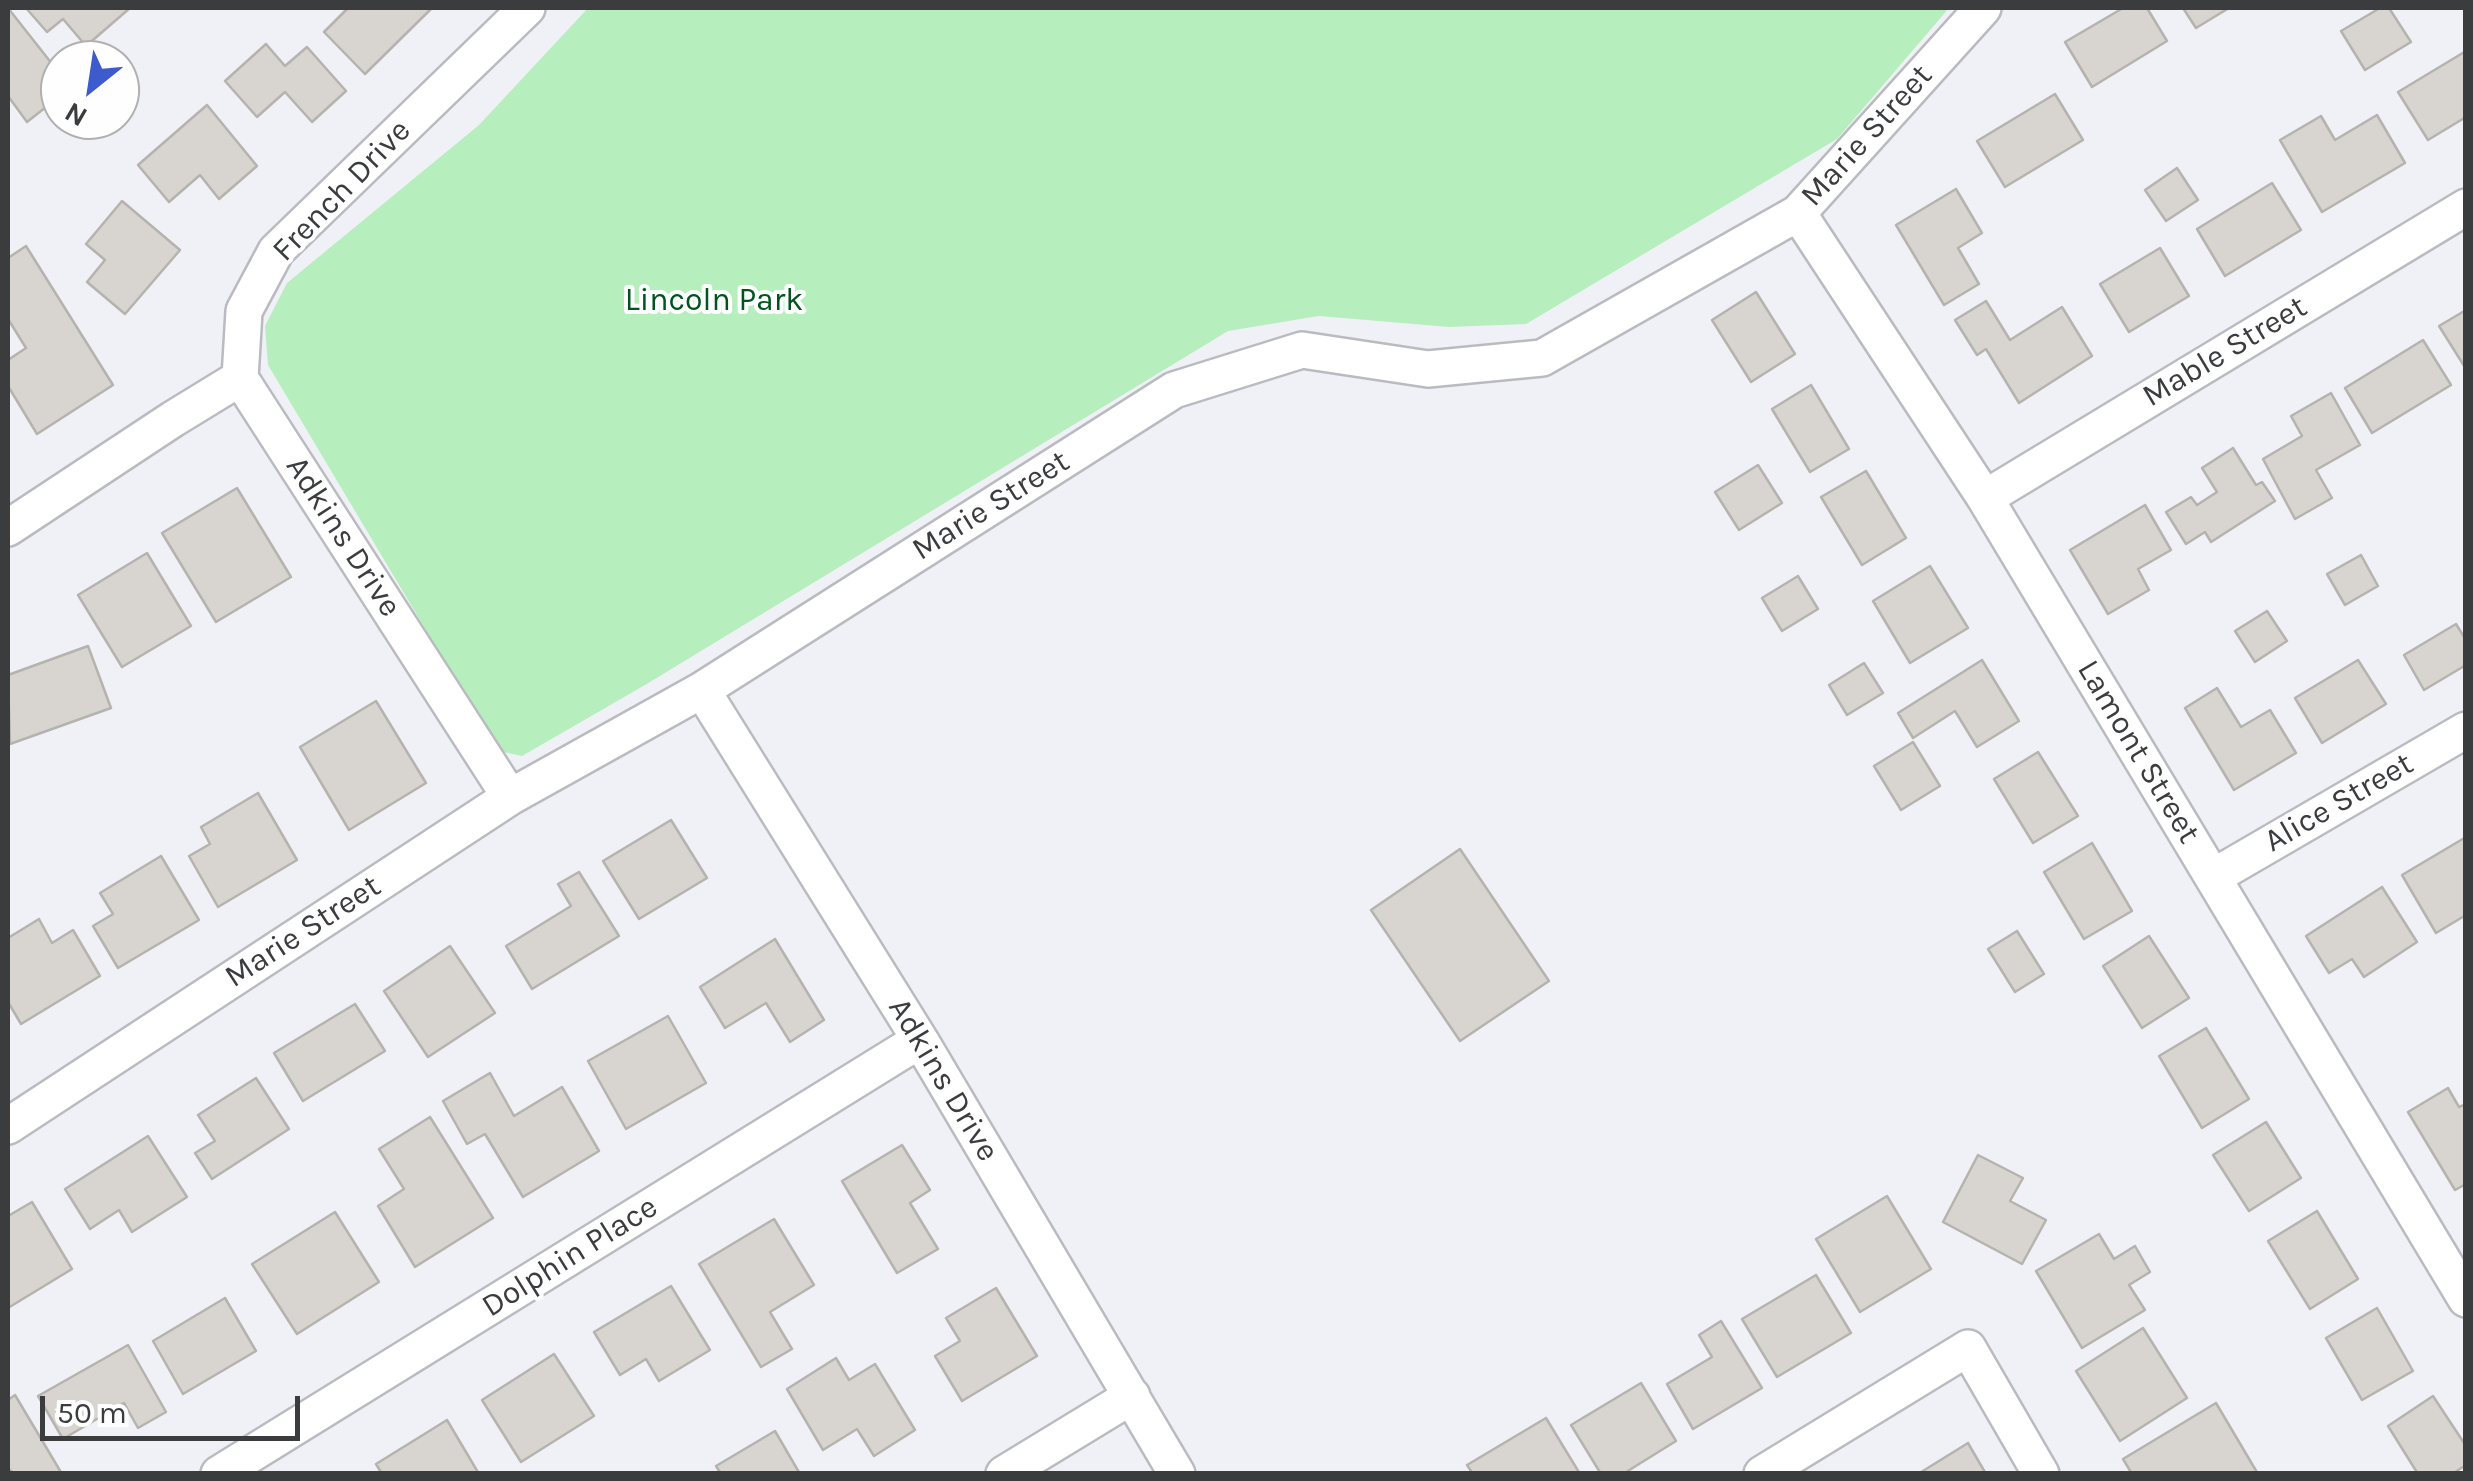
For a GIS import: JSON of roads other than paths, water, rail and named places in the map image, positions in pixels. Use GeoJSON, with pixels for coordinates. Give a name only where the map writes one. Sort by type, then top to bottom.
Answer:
{"type":"FeatureCollection","features":[{"type":"Feature","properties":{"kind":"street","name":"French Drive"},"geometry":{"type":"LineString","coordinates":[[240,378],[244,311],[276,251],[527,8]]}},
{"type":"Feature","properties":{"kind":"street","name":"Marie Street"},"geometry":{"type":"LineString","coordinates":[[8,1126],[510,797],[702,690],[1174,390],[1302,350],[1428,369],[1542,358],[1798,213],[1983,8]]}},
{"type":"Feature","properties":{"kind":"street","name":"Mable Street"},"geometry":{"type":"LineString","coordinates":[[1985,498],[2466,207]]}},
{"type":"Feature","properties":{"kind":"street","name":"Lamont Street"},"geometry":{"type":"LineString","coordinates":[[1798,213],[1985,498],[2460,1277]]}},
{"type":"Feature","properties":{"kind":"street"},"geometry":{"type":"LineString","coordinates":[[8,528],[240,378]]}},
{"type":"Feature","properties":{"kind":"street","name":"Adkins Drive"},"geometry":{"type":"LineString","coordinates":[[240,378],[510,797]]}},
{"type":"Feature","properties":{"kind":"street","name":"Adkins Drive"},"geometry":{"type":"LineString","coordinates":[[702,690],[920,1040],[1177,1474]]}},
{"type":"Feature","properties":{"kind":"street","name":"Alice Street"},"geometry":{"type":"LineString","coordinates":[[2213,877],[2466,730]]}},
{"type":"Feature","properties":{"kind":"street","name":"Dolphin Place"},"geometry":{"type":"LineString","coordinates":[[219,1474],[920,1040]]}},
{"type":"Feature","properties":{"kind":"street"},"geometry":{"type":"LineString","coordinates":[[1762,1474],[1968,1348],[2042,1474]]}},
{"type":"Feature","properties":{"kind":"street"},"geometry":{"type":"LineString","coordinates":[[1004,1474],[1132,1396]]}},
{"type":"Feature","properties":{"kind":"park label","name":"Lincoln Park"},"geometry":{"type":"Point","coordinates":[714,301]}}]}
